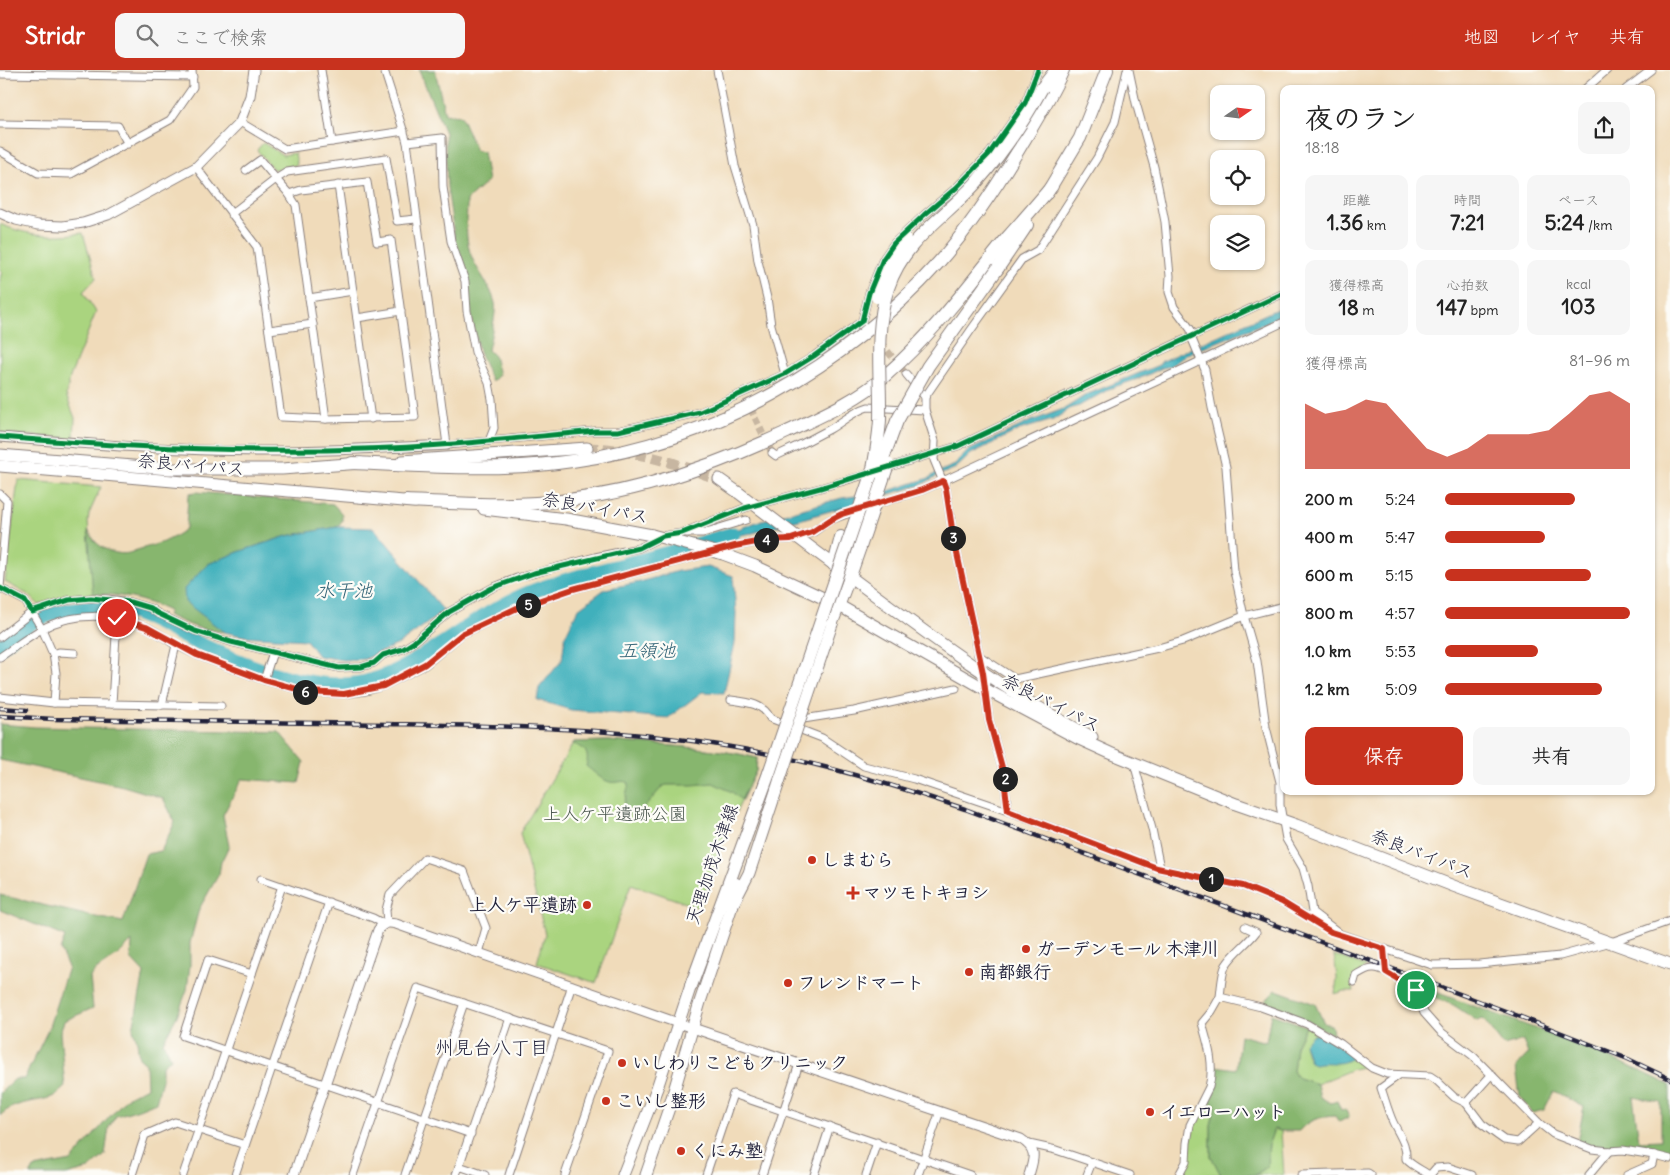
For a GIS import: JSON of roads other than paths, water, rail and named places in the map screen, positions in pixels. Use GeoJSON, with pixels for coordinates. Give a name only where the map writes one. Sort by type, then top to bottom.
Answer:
{"type":"FeatureCollection","features":[{"type":"Feature","properties":{"kind":"highway"},"geometry":{"type":"LineString","coordinates":[[732,906],[734,891],[771,775],[873,469],[880,420],[881,326],[888,287],[898,265],[914,242],[982,176],[1012,138],[1028,115],[1042,88],[1056,70]]}},
{"type":"Feature","properties":{"kind":"highway"},"geometry":{"type":"LineString","coordinates":[[352,463],[449,467],[509,466],[563,462],[602,456],[691,432],[731,416],[784,388],[825,362],[865,333],[941,260],[963,233],[1006,171],[1063,70]]}},
{"type":"Feature","properties":{"kind":"highway"},"geometry":{"type":"LineString","coordinates":[[691,986],[771,775],[882,460],[898,421],[928,366],[1015,244],[1052,186],[1080,138],[1107,70]]}},
{"type":"Feature","properties":{"kind":"highway"},"geometry":{"type":"LineString","coordinates":[[406,501],[508,504],[555,502],[593,497],[646,485],[698,469],[750,449],[808,422],[859,394],[884,377],[899,363],[965,291],[1052,186]]}},
{"type":"Feature","properties":{"kind":"highway"},"geometry":{"type":"LineString","coordinates":[[834,565],[870,446],[872,334],[877,295],[881,282],[892,259],[906,239],[923,223],[956,203]]}},
{"type":"Feature","properties":{"kind":"highway"},"geometry":{"type":"LineString","coordinates":[[850,576],[889,462],[915,403],[998,268]]}},
{"type":"Feature","properties":{"kind":"main road","name":"奈良バイパス"},"geometry":{"type":"LineString","coordinates":[[0,455],[169,469],[282,469],[587,448]]}},
{"type":"Feature","properties":{"kind":"main road","name":"奈良バイパス"},"geometry":{"type":"LineString","coordinates":[[0,466],[406,501],[566,519],[652,535],[723,554],[755,566],[838,605],[985,689],[1077,738],[1236,804],[1437,878],[1456,887],[1670,964]]}},
{"type":"Feature","properties":{"kind":"main road","name":"奈良バイパス"},"geometry":{"type":"LineString","coordinates":[[719,478],[834,565],[983,673],[1034,706],[1112,747],[1134,762]]}},
{"type":"Feature","properties":{"kind":"main road"},"geometry":{"type":"LineString","coordinates":[[771,775],[834,565]]}},
{"type":"Feature","properties":{"kind":"main road"},"geometry":{"type":"LineString","coordinates":[[771,775],[850,576]]}},
{"type":"Feature","properties":{"kind":"main road","name":"天理加茂木津線"},"geometry":{"type":"LineString","coordinates":[[646,1175],[669,1108],[732,906]]}},
{"type":"Feature","properties":{"kind":"main road"},"geometry":{"type":"LineString","coordinates":[[623,1175],[657,1088],[691,986]]}},
{"type":"Feature","properties":{"kind":"street"},"geometry":{"type":"LineString","coordinates":[[0,213],[16,220],[38,225],[62,226],[83,223],[108,215],[196,167],[240,122],[250,96],[254,70]]}},
{"type":"Feature","properties":{"kind":"street"},"geometry":{"type":"LineString","coordinates":[[321,70],[332,142]]}},
{"type":"Feature","properties":{"kind":"street"},"geometry":{"type":"LineString","coordinates":[[384,70],[407,142],[447,444]]}},
{"type":"Feature","properties":{"kind":"street"},"geometry":{"type":"LineString","coordinates":[[717,70],[735,166],[753,225],[771,325],[785,374]]}},
{"type":"Feature","properties":{"kind":"street"},"geometry":{"type":"LineString","coordinates":[[0,437],[76,443],[264,451],[364,449],[489,441],[595,431],[618,431],[700,412],[744,396],[785,374],[814,356],[862,321],[883,259],[894,243],[956,188],[989,154],[1025,103],[1038,70]]}},
{"type":"Feature","properties":{"kind":"street"},"geometry":{"type":"LineString","coordinates":[[1128,70],[1154,167],[1165,222],[1170,276],[1169,292],[1174,307],[1191,330],[1192,338],[1201,359],[1226,467],[1234,571],[1257,661],[1266,728],[1280,782],[1280,805],[1286,839],[1303,868],[1312,912],[1341,934]]}},
{"type":"Feature","properties":{"kind":"street"},"geometry":{"type":"LineString","coordinates":[[1008,811],[1004,777],[989,720],[983,673],[953,535],[946,489],[934,457],[935,441],[925,410],[925,396],[1022,259],[1038,250],[1097,158],[1115,122],[1128,70]]}},
{"type":"Feature","properties":{"kind":"street"},"geometry":{"type":"LineString","coordinates":[[1589,85],[1608,70]]}},
{"type":"Feature","properties":{"kind":"street"},"geometry":{"type":"LineString","coordinates":[[1631,85],[1650,70]]}},
{"type":"Feature","properties":{"kind":"street"},"geometry":{"type":"LineString","coordinates":[[0,74],[193,74],[193,87],[170,120],[71,174],[38,173],[0,151]]}},
{"type":"Feature","properties":{"kind":"street"},"geometry":{"type":"LineString","coordinates":[[240,122],[285,149],[404,131]]}},
{"type":"Feature","properties":{"kind":"street"},"geometry":{"type":"LineString","coordinates":[[0,124],[118,126],[128,144]]}},
{"type":"Feature","properties":{"kind":"street"},"geometry":{"type":"LineString","coordinates":[[407,142],[442,138],[443,187],[451,241],[465,281],[467,311],[475,352],[489,384],[492,399],[494,428],[489,441]]}},
{"type":"Feature","properties":{"kind":"street"},"geometry":{"type":"LineString","coordinates":[[231,214],[287,172],[386,158],[397,221],[416,219]]}},
{"type":"Feature","properties":{"kind":"street"},"geometry":{"type":"LineString","coordinates":[[246,170],[260,160],[296,205],[326,419]]}},
{"type":"Feature","properties":{"kind":"street"},"geometry":{"type":"LineString","coordinates":[[196,167],[257,247],[281,417],[326,419],[415,417],[391,240],[377,242],[367,182],[301,190],[289,194]]}},
{"type":"Feature","properties":{"kind":"street"},"geometry":{"type":"LineString","coordinates":[[338,185],[371,419]]}},
{"type":"Feature","properties":{"kind":"street"},"geometry":{"type":"LineString","coordinates":[[309,298],[353,291]]}},
{"type":"Feature","properties":{"kind":"street"},"geometry":{"type":"LineString","coordinates":[[682,533],[745,508],[934,457],[1280,296]]}},
{"type":"Feature","properties":{"kind":"street"},"geometry":{"type":"LineString","coordinates":[[357,318],[401,311]]}},
{"type":"Feature","properties":{"kind":"street"},"geometry":{"type":"LineString","coordinates":[[269,330],[313,324]]}},
{"type":"Feature","properties":{"kind":"street"},"geometry":{"type":"LineString","coordinates":[[0,657],[41,627],[84,617],[117,618],[146,627],[197,655],[264,680],[308,692],[344,694],[383,686],[425,664],[462,634],[517,608],[573,589],[735,546],[767,540],[791,539],[805,535],[842,514],[922,490],[1280,324]]}},
{"type":"Feature","properties":{"kind":"street"},"geometry":{"type":"LineString","coordinates":[[906,374],[925,396]]}},
{"type":"Feature","properties":{"kind":"street"},"geometry":{"type":"LineString","coordinates":[[772,453],[776,456],[789,450],[830,429],[861,409],[868,407],[925,410]]}},
{"type":"Feature","properties":{"kind":"street"},"geometry":{"type":"LineString","coordinates":[[0,494],[7,501],[0,588],[26,601],[41,627],[53,654],[56,673],[54,703]]}},
{"type":"Feature","properties":{"kind":"street"},"geometry":{"type":"LineString","coordinates":[[0,637],[33,615],[69,600],[91,598],[130,602],[150,608],[156,613],[195,631],[230,642],[339,668],[356,668],[374,663],[383,655],[403,649],[449,612],[492,588],[542,571],[639,548],[663,536],[682,533],[703,533],[746,520]]}},
{"type":"Feature","properties":{"kind":"street"},"geometry":{"type":"LineString","coordinates":[[978,655],[1015,679],[1158,648],[1183,641],[1244,616],[1280,607]]}},
{"type":"Feature","properties":{"kind":"street"},"geometry":{"type":"LineString","coordinates":[[112,704],[117,618]]}},
{"type":"Feature","properties":{"kind":"street"},"geometry":{"type":"LineString","coordinates":[[162,704],[176,645]]}},
{"type":"Feature","properties":{"kind":"street"},"geometry":{"type":"LineString","coordinates":[[53,654],[75,652]]}},
{"type":"Feature","properties":{"kind":"street"},"geometry":{"type":"LineString","coordinates":[[264,680],[273,652]]}},
{"type":"Feature","properties":{"kind":"street"},"geometry":{"type":"LineString","coordinates":[[789,725],[796,720],[854,711],[956,688]]}},
{"type":"Feature","properties":{"kind":"street"},"geometry":{"type":"LineString","coordinates":[[0,697],[54,703],[221,706]]}},
{"type":"Feature","properties":{"kind":"street"},"geometry":{"type":"LineString","coordinates":[[731,700],[751,703],[767,711],[770,718],[822,738],[864,766],[914,778],[1160,868],[1243,886],[1282,902],[1320,927],[1432,965],[1543,959],[1574,954],[1670,921]]}},
{"type":"Feature","properties":{"kind":"street"},"geometry":{"type":"LineString","coordinates":[[1134,762],[1152,829],[1160,868]]}},
{"type":"Feature","properties":{"kind":"street"},"geometry":{"type":"LineString","coordinates":[[294,1175],[378,930],[385,923],[390,895],[425,858],[464,871],[486,928],[480,943],[479,953]]}},
{"type":"Feature","properties":{"kind":"street"},"geometry":{"type":"LineString","coordinates":[[261,879],[1021,1139],[1029,1144],[1056,1150],[1130,1175]]}},
{"type":"Feature","properties":{"kind":"street"},"geometry":{"type":"LineString","coordinates":[[183,1175],[282,886]]}},
{"type":"Feature","properties":{"kind":"street"},"geometry":{"type":"LineString","coordinates":[[235,1175],[328,902]]}},
{"type":"Feature","properties":{"kind":"street"},"geometry":{"type":"LineString","coordinates":[[1179,1175],[1186,1162],[1190,1125],[1211,1080],[1210,1046],[1202,1022],[1212,1011],[1220,997],[1224,967],[1250,941],[1256,932],[1244,927]]}},
{"type":"Feature","properties":{"kind":"street"},"geometry":{"type":"LineString","coordinates":[[1384,949],[1386,972]]}},
{"type":"Feature","properties":{"kind":"street"},"geometry":{"type":"LineString","coordinates":[[252,974],[208,960],[183,1036],[471,1134]]}},
{"type":"Feature","properties":{"kind":"street"},"geometry":{"type":"LineString","coordinates":[[1354,982],[1356,975],[1374,968],[1386,972],[1416,990],[1424,1013],[1435,1025],[1473,1056],[1539,1123],[1553,1134],[1592,1149],[1623,1150],[1670,1159]]}},
{"type":"Feature","properties":{"kind":"street"},"geometry":{"type":"LineString","coordinates":[[509,1175],[572,985]]}},
{"type":"Feature","properties":{"kind":"street"},"geometry":{"type":"LineString","coordinates":[[353,1175],[418,988],[608,1051],[565,1175]]}},
{"type":"Feature","properties":{"kind":"street"},"geometry":{"type":"LineString","coordinates":[[1220,997],[1261,1007],[1307,1024],[1341,1044],[1372,1068],[1387,1074],[1430,1076],[1454,1097],[1466,1103],[1482,1124],[1504,1140],[1518,1142],[1539,1123]]}},
{"type":"Feature","properties":{"kind":"street"},"geometry":{"type":"LineString","coordinates":[[405,1175],[464,1003]]}},
{"type":"Feature","properties":{"kind":"street"},"geometry":{"type":"LineString","coordinates":[[456,1175],[510,1018]]}},
{"type":"Feature","properties":{"kind":"street"},"geometry":{"type":"LineString","coordinates":[[762,1175],[799,1064]]}},
{"type":"Feature","properties":{"kind":"street"},"geometry":{"type":"LineString","coordinates":[[1466,1103],[1492,1074]]}},
{"type":"Feature","properties":{"kind":"street"},"geometry":{"type":"LineString","coordinates":[[1400,1075],[1381,1088],[1394,1123],[1401,1134],[1406,1159],[1410,1164],[1419,1167],[1429,1175],[1436,1168],[1448,1167],[1472,1175]]}},
{"type":"Feature","properties":{"kind":"street"},"geometry":{"type":"LineString","coordinates":[[706,1175],[733,1094],[970,1175]]}},
{"type":"Feature","properties":{"kind":"street"},"geometry":{"type":"LineString","coordinates":[[918,1175],[940,1112]]}},
{"type":"Feature","properties":{"kind":"street"},"geometry":{"type":"LineString","coordinates":[[132,1175],[145,1135],[175,1122],[245,1146]]}},
{"type":"Feature","properties":{"kind":"street"},"geometry":{"type":"LineString","coordinates":[[814,1175],[830,1126]]}},
{"type":"Feature","properties":{"kind":"street"},"geometry":{"type":"LineString","coordinates":[[866,1175],[877,1142]]}},
{"type":"Feature","properties":{"kind":"street"},"geometry":{"type":"LineString","coordinates":[[1028,1175],[1034,1158],[1029,1144]]}},
{"type":"Feature","properties":{"kind":"street"},"geometry":{"type":"LineString","coordinates":[[1589,1175],[1609,1151]]}},
{"type":"Feature","properties":{"kind":"street"},"geometry":{"type":"LineString","coordinates":[[1627,1175],[1652,1164],[1654,1155]]}},
{"type":"Feature","properties":{"kind":"street"},"geometry":{"type":"LineString","coordinates":[[1087,1175],[1092,1162]]}},
{"type":"Feature","properties":{"kind":"street"},"geometry":{"type":"LineString","coordinates":[[460,1166],[485,1175]]}},
{"type":"Feature","properties":{"kind":"street"},"geometry":{"type":"LineString","coordinates":[[1301,1175],[1368,1173],[1371,1175]]}},
{"type":"Feature","properties":{"kind":"water"},"geometry":{"type":"Polygon","coordinates":[[[1280,308],[1280,315],[1267,322],[1187,354],[1171,366],[1111,388],[1079,406],[1071,408],[1053,420],[1019,430],[971,454],[956,468],[921,485],[753,533],[713,539],[759,521],[842,498],[888,491],[929,478],[955,465],[968,451],[1029,422],[1066,408],[1086,395],[1159,365],[1162,361],[1280,308]]]}},
{"type":"Feature","properties":{"kind":"water","name":"水干池"},"geometry":{"type":"Polygon","coordinates":[[[337,527],[374,528],[444,611],[399,644],[365,659],[343,660],[318,656],[306,640],[243,636],[224,632],[185,602],[184,589],[208,564],[287,536],[337,527]]]}},
{"type":"Feature","properties":{"kind":"water","name":"五領池"},"geometry":{"type":"Polygon","coordinates":[[[708,567],[733,576],[736,613],[735,643],[724,693],[702,692],[668,718],[571,710],[537,700],[539,688],[562,660],[565,636],[578,609],[605,589],[640,582],[678,571],[708,567]]]}},
{"type":"Feature","properties":{"kind":"water"},"geometry":{"type":"Polygon","coordinates":[[[1322,1034],[1353,1056],[1349,1060],[1340,1063],[1315,1064],[1310,1062],[1304,1043],[1312,1035],[1322,1034]]]}},
{"type":"Feature","properties":{"kind":"waterway"},"geometry":{"type":"LineString","coordinates":[[0,647],[16,634],[46,616],[84,608],[110,608],[135,613],[210,649],[284,677],[322,684],[356,684],[383,677],[408,665],[487,615],[531,592],[579,576],[670,553],[733,534]]}},
{"type":"Feature","properties":{"kind":"tunnel"},"geometry":{"type":"LineString","coordinates":[[881,343],[906,374]]}},
{"type":"Feature","properties":{"kind":"tunnel"},"geometry":{"type":"LineString","coordinates":[[746,399],[772,453]]}},
{"type":"Feature","properties":{"kind":"tunnel"},"geometry":{"type":"LineString","coordinates":[[587,448],[638,454],[670,462],[719,479]]}},
{"type":"Feature","properties":{"kind":"railway"},"geometry":{"type":"LineString","coordinates":[[0,708],[27,710]]}},
{"type":"Feature","properties":{"kind":"railway"},"geometry":{"type":"LineString","coordinates":[[0,716],[54,719],[553,728],[636,734],[750,750],[874,780],[965,809],[1508,1012],[1628,1059],[1670,1079]]}},
{"type":"Feature","properties":{"kind":"place","name":"しまむら"},"geometry":{"type":"Point","coordinates":[812,860]}},
{"type":"Feature","properties":{"kind":"place","name":"マツモトキヨシ"},"geometry":{"type":"Point","coordinates":[853,893]}},
{"type":"Feature","properties":{"kind":"place","name":"上人ケ平遺跡"},"geometry":{"type":"Point","coordinates":[587,905]}},
{"type":"Feature","properties":{"kind":"place","name":"ガーデンモール 木津川"},"geometry":{"type":"Point","coordinates":[1026,949]}},
{"type":"Feature","properties":{"kind":"place","name":"南都銀行"},"geometry":{"type":"Point","coordinates":[969,972]}},
{"type":"Feature","properties":{"kind":"place","name":"フレンドマート"},"geometry":{"type":"Point","coordinates":[788,983]}},
{"type":"Feature","properties":{"kind":"place","name":"いしわりこどもクリニック"},"geometry":{"type":"Point","coordinates":[622,1063]}},
{"type":"Feature","properties":{"kind":"place","name":"こいし整形"},"geometry":{"type":"Point","coordinates":[606,1101]}},
{"type":"Feature","properties":{"kind":"place","name":"イエローハット"},"geometry":{"type":"Point","coordinates":[1150,1112]}},
{"type":"Feature","properties":{"kind":"place","name":"くにみ塾"},"geometry":{"type":"Point","coordinates":[681,1151]}},
{"type":"Feature","properties":{"kind":"district","name":"州見台八丁目"},"geometry":{"type":"Point","coordinates":[492,1047]}},
{"type":"Feature","properties":{"kind":"park label","name":"上人ケ平遺跡公園"},"geometry":{"type":"Point","coordinates":[615,814]}}]}
